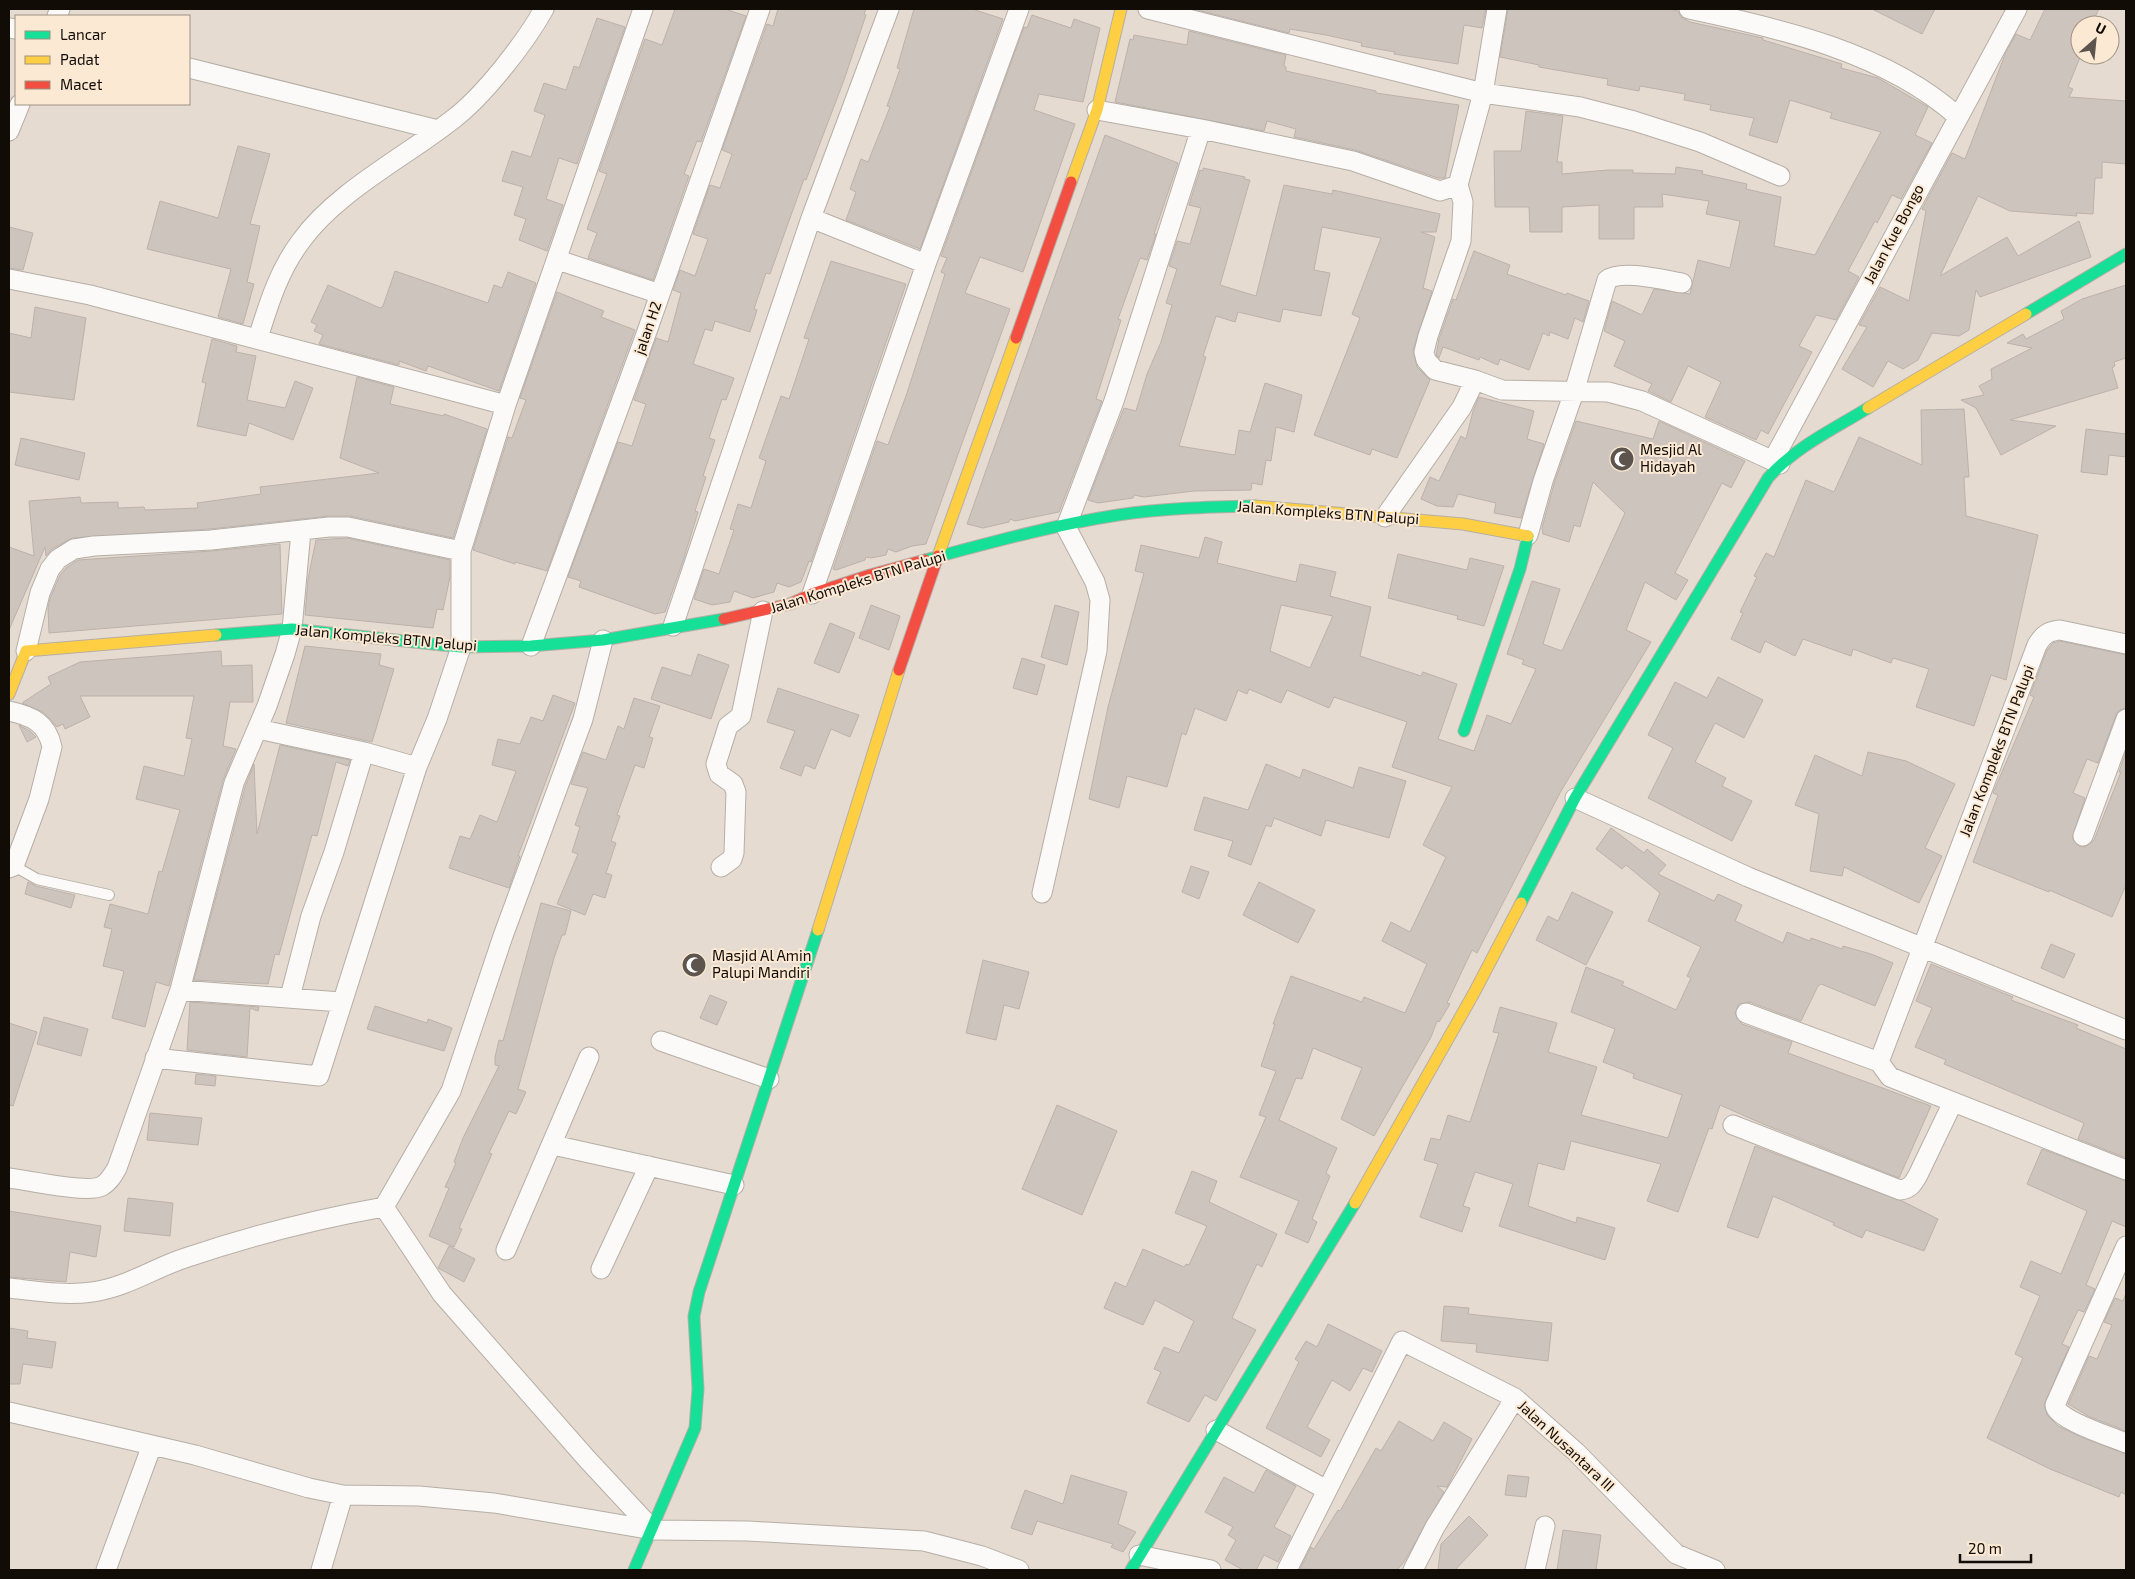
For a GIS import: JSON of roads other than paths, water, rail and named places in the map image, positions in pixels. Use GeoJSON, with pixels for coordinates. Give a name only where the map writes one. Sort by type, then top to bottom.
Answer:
{"type":"FeatureCollection","features":[{"type":"Feature","properties":{"kind":"street"},"geometry":{"type":"LineString","coordinates":[[258,338],[282,269],[302,239],[341,200],[454,119],[479,95],[507,61],[544,9]]}},
{"type":"Feature","properties":{"kind":"street"},"geometry":{"type":"LineString","coordinates":[[155,1058],[319,1076],[417,767],[437,718],[461,647],[462,551],[506,405],[558,260],[643,9]]}},
{"type":"Feature","properties":{"kind":"street","name":"jalan H2"},"geometry":{"type":"LineString","coordinates":[[531,646],[660,294],[760,9]]}},
{"type":"Feature","properties":{"kind":"street"},"geometry":{"type":"LineString","coordinates":[[673,626],[812,218],[889,9]]}},
{"type":"Feature","properties":{"kind":"street"},"geometry":{"type":"LineString","coordinates":[[812,594],[926,264],[1019,9]]}},
{"type":"Feature","properties":{"kind":"street"},"geometry":{"type":"LineString","coordinates":[[634,1570],[653,1530],[676,1469],[695,1428],[698,1390],[694,1316],[699,1292],[937,557],[1097,110],[1121,9]]}},
{"type":"Feature","properties":{"kind":"street"},"geometry":{"type":"LineString","coordinates":[[1148,9],[1482,94],[1580,107],[1634,121],[1700,142],[1780,176]]}},
{"type":"Feature","properties":{"kind":"street"},"geometry":{"type":"LineString","coordinates":[[1497,9],[1482,94],[1458,185],[1463,202],[1461,241],[1424,352],[1426,360],[1435,370],[1475,380],[1502,390],[1608,392],[1642,401],[1777,462]]}},
{"type":"Feature","properties":{"kind":"street"},"geometry":{"type":"LineString","coordinates":[[1689,9],[1740,20],[1851,54],[1911,81],[1936,97],[1957,116]]}},
{"type":"Feature","properties":{"kind":"street","name":"Jalan Kue Bongo"},"geometry":{"type":"LineString","coordinates":[[1777,462],[1957,116],[2017,9]]}},
{"type":"Feature","properties":{"kind":"street"},"geometry":{"type":"LineString","coordinates":[[190,68],[438,130]]}},
{"type":"Feature","properties":{"kind":"street"},"geometry":{"type":"LineString","coordinates":[[9,131],[20,105]]}},
{"type":"Feature","properties":{"kind":"street"},"geometry":{"type":"LineString","coordinates":[[1097,110],[1201,129],[1353,161],[1440,191],[1458,185]]}},
{"type":"Feature","properties":{"kind":"street"},"geometry":{"type":"LineString","coordinates":[[1042,893],[1097,651],[1100,600],[1098,591],[1066,527],[1114,401],[1201,129]]}},
{"type":"Feature","properties":{"kind":"street"},"geometry":{"type":"LineString","coordinates":[[812,218],[926,264]]}},
{"type":"Feature","properties":{"kind":"street"},"geometry":{"type":"LineString","coordinates":[[1212,1570],[1135,1563],[1362,1190],[1474,993],[1575,798],[1777,462],[2126,254]]}},
{"type":"Feature","properties":{"kind":"street"},"geometry":{"type":"LineString","coordinates":[[558,260],[660,294]]}},
{"type":"Feature","properties":{"kind":"street"},"geometry":{"type":"LineString","coordinates":[[1464,731],[1520,569],[1543,480],[1574,392],[1607,280],[1612,276],[1634,276],[1682,283]]}},
{"type":"Feature","properties":{"kind":"street"},"geometry":{"type":"LineString","coordinates":[[9,279],[90,295],[506,405]]}},
{"type":"Feature","properties":{"kind":"street"},"geometry":{"type":"LineString","coordinates":[[1386,518],[1462,407],[1475,380]]}},
{"type":"Feature","properties":{"kind":"street","name":"Jalan Kompleks BTN Palupi"},"geometry":{"type":"LineString","coordinates":[[26,651],[292,629],[461,647],[531,646],[603,640],[763,611],[790,604],[812,594],[996,541],[1118,515],[1194,507],[1259,506],[1463,524],[1528,535]]}},
{"type":"Feature","properties":{"kind":"street"},"geometry":{"type":"LineString","coordinates":[[9,694],[26,651],[40,593],[50,569],[65,552],[94,546],[211,540],[301,531],[329,526],[348,527],[462,551]]}},
{"type":"Feature","properties":{"kind":"street"},"geometry":{"type":"LineString","coordinates":[[9,1178],[88,1189],[102,1186],[110,1179],[117,1168],[180,990],[234,783],[278,680],[292,629],[301,531]]}},
{"type":"Feature","properties":{"kind":"street"},"geometry":{"type":"LineString","coordinates":[[722,867],[732,859],[734,853],[736,792],[733,784],[719,774],[716,764],[728,726],[741,716],[763,611]]}},
{"type":"Feature","properties":{"kind":"street","name":"Jalan Kompleks BTN Palupi"},"geometry":{"type":"LineString","coordinates":[[1879,1062],[2037,645],[2042,637],[2050,631],[2060,630],[2126,644]]}},
{"type":"Feature","properties":{"kind":"street"},"geometry":{"type":"LineString","coordinates":[[9,1288],[60,1293],[93,1292],[122,1283],[183,1258],[304,1223],[384,1206],[451,1091],[503,936],[583,720],[603,640]]}},
{"type":"Feature","properties":{"kind":"street"},"geometry":{"type":"LineString","coordinates":[[9,711],[28,715],[40,723],[52,747],[39,799],[11,867]]}},
{"type":"Feature","properties":{"kind":"street"},"geometry":{"type":"LineString","coordinates":[[2083,836],[2126,719]]}},
{"type":"Feature","properties":{"kind":"street"},"geometry":{"type":"LineString","coordinates":[[258,729],[364,752],[417,767]]}},
{"type":"Feature","properties":{"kind":"street"},"geometry":{"type":"LineString","coordinates":[[290,997],[311,916],[334,852],[364,752]]}},
{"type":"Feature","properties":{"kind":"street"},"geometry":{"type":"LineString","coordinates":[[1575,798],[1748,877],[2126,1030]]}},
{"type":"Feature","properties":{"kind":"street"},"geometry":{"type":"LineString","coordinates":[[180,990],[341,1002]]}},
{"type":"Feature","properties":{"kind":"street"},"geometry":{"type":"LineString","coordinates":[[1746,1013],[1879,1062],[1890,1077],[2126,1170]]}},
{"type":"Feature","properties":{"kind":"street"},"geometry":{"type":"LineString","coordinates":[[661,1041],[769,1079]]}},
{"type":"Feature","properties":{"kind":"street"},"geometry":{"type":"LineString","coordinates":[[506,1250],[589,1056]]}},
{"type":"Feature","properties":{"kind":"street"},"geometry":{"type":"LineString","coordinates":[[1733,1125],[1900,1190],[1906,1190],[1912,1186],[1918,1175],[1953,1102]]}},
{"type":"Feature","properties":{"kind":"street"},"geometry":{"type":"LineString","coordinates":[[552,1144],[734,1185]]}},
{"type":"Feature","properties":{"kind":"street"},"geometry":{"type":"LineString","coordinates":[[600,1269],[649,1166]]}},
{"type":"Feature","properties":{"kind":"street"},"geometry":{"type":"LineString","coordinates":[[384,1206],[442,1294],[587,1459],[653,1530]]}},
{"type":"Feature","properties":{"kind":"street"},"geometry":{"type":"LineString","coordinates":[[2126,1246],[2054,1405],[2058,1412],[2070,1420],[2126,1443]]}},
{"type":"Feature","properties":{"kind":"street","name":"Jalan Nusantara III"},"geometry":{"type":"LineString","coordinates":[[1327,1490],[1402,1341],[1515,1398],[1576,1452],[1674,1562],[1715,1570]]}},
{"type":"Feature","properties":{"kind":"street"},"geometry":{"type":"LineString","coordinates":[[1413,1570],[1436,1527],[1515,1398]]}},
{"type":"Feature","properties":{"kind":"street"},"geometry":{"type":"LineString","coordinates":[[9,1412],[152,1445],[309,1488],[344,1495],[419,1496],[494,1503],[653,1530],[748,1531],[924,1541],[982,1556],[1019,1570]]}},
{"type":"Feature","properties":{"kind":"street"},"geometry":{"type":"LineString","coordinates":[[1216,1430],[1327,1490],[1287,1570]]}},
{"type":"Feature","properties":{"kind":"street"},"geometry":{"type":"LineString","coordinates":[[106,1570],[152,1445]]}},
{"type":"Feature","properties":{"kind":"street"},"geometry":{"type":"LineString","coordinates":[[321,1570],[344,1495]]}},
{"type":"Feature","properties":{"kind":"street"},"geometry":{"type":"LineString","coordinates":[[1535,1570],[1545,1526]]}},
{"type":"Feature","properties":{"kind":"lane"},"geometry":{"type":"LineString","coordinates":[[11,867],[37,879],[109,895]]}},
{"type":"Feature","properties":{"kind":"place","name":"Mesjid Al Hidayah"},"geometry":{"type":"Point","coordinates":[1622,459]}},
{"type":"Feature","properties":{"kind":"place","name":"Masjid Al Amin Palupi Mandiri"},"geometry":{"type":"Point","coordinates":[694,965]}}]}
